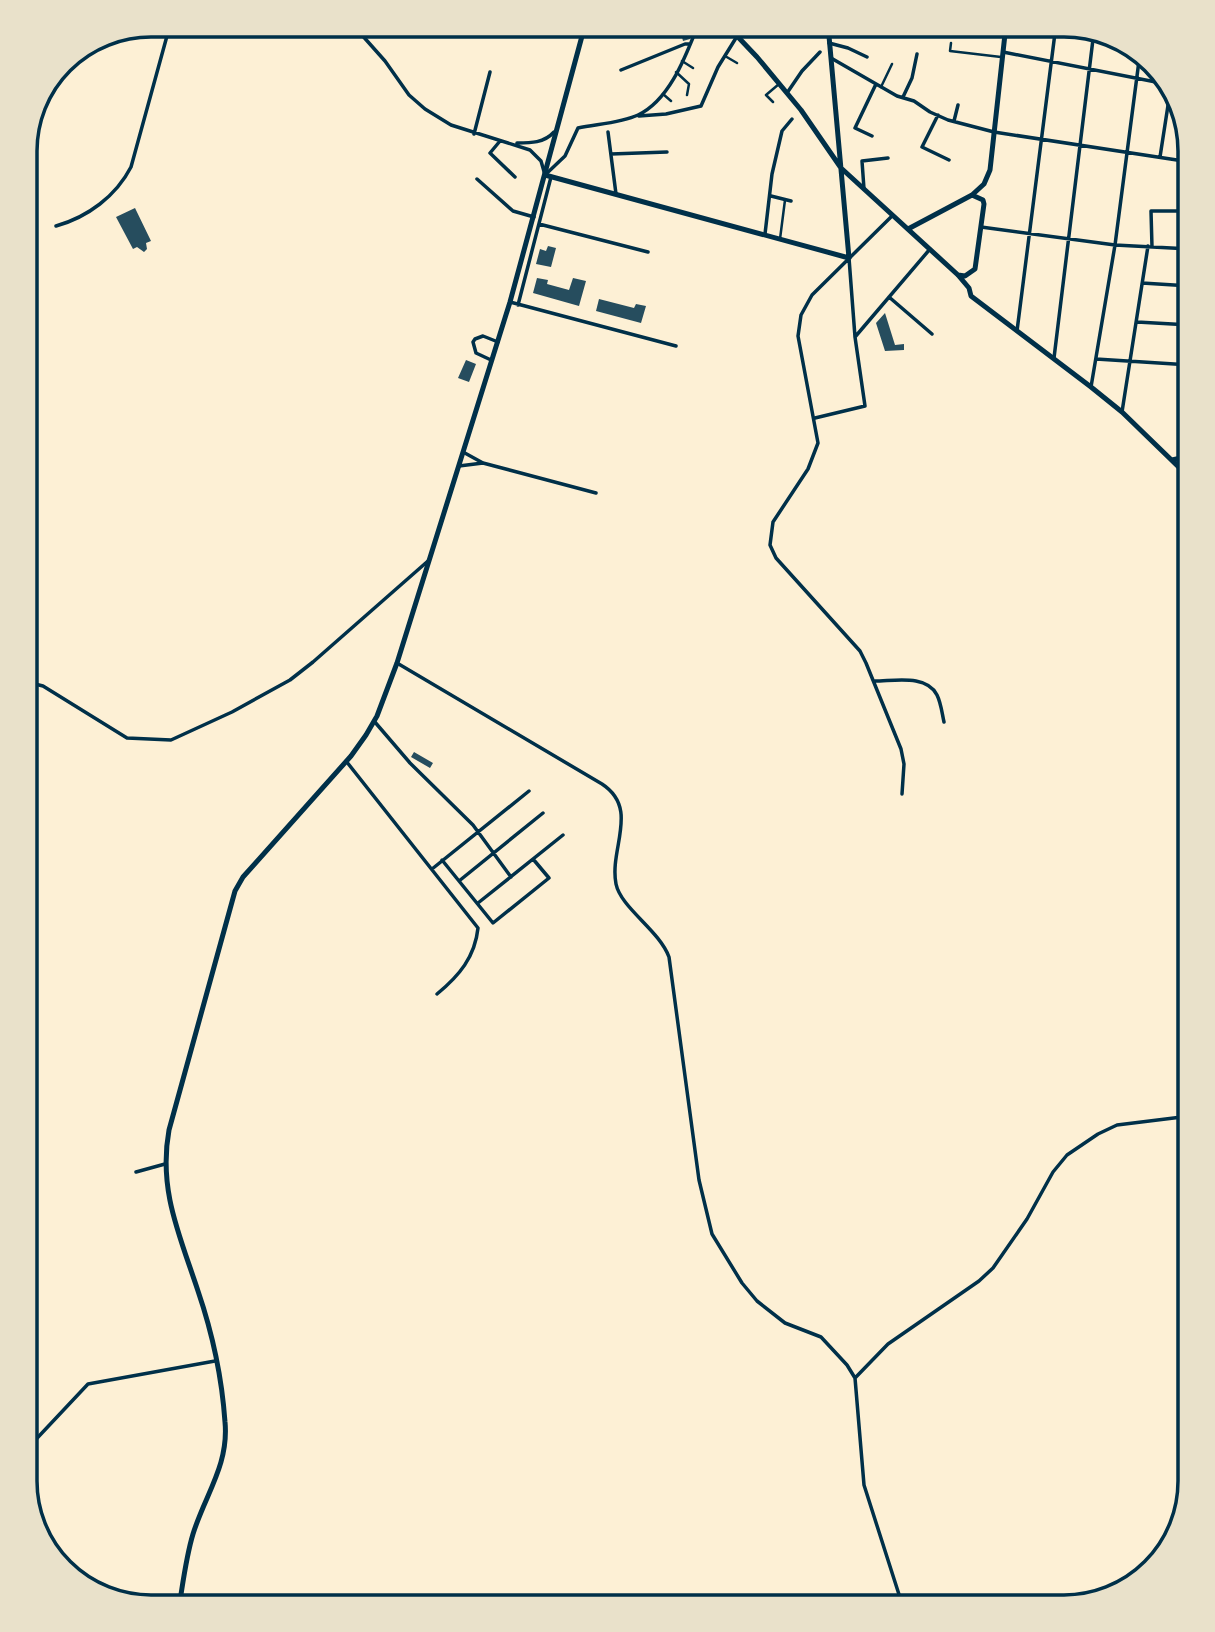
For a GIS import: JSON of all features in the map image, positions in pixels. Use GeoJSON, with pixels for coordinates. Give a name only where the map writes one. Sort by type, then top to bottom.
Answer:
{"type":"FeatureCollection","features":[{"type":"Feature","properties":{"kind":"street"},"geometry":{"type":"LineString","coordinates":[[56,226],[74,221],[96,208],[122,183],[131,167],[166,37]]}},
{"type":"Feature","properties":{"kind":"street"},"geometry":{"type":"LineString","coordinates":[[364,37],[409,95],[425,109],[451,125],[474,134],[530,149],[541,161],[548,176]]}},
{"type":"Feature","properties":{"kind":"street"},"geometry":{"type":"LineString","coordinates":[[518,305],[540,224],[557,128],[582,37]]}},
{"type":"Feature","properties":{"kind":"street"},"geometry":{"type":"LineString","coordinates":[[635,117],[647,110],[663,94],[693,37]]}},
{"type":"Feature","properties":{"kind":"street"},"geometry":{"type":"LineString","coordinates":[[181,1595],[193,1533],[225,1454],[225,1421],[202,1305],[173,1221],[165,1164],[169,1130],[229,906],[243,877],[346,761],[374,722],[397,663],[548,176],[565,156],[578,128],[701,106],[718,67],[738,37],[787,93],[841,168],[893,214],[928,251],[958,275],[969,288],[971,296],[1122,412],[1178,466]]}},
{"type":"Feature","properties":{"kind":"street"},"geometry":{"type":"LineString","coordinates":[[815,418],[865,406],[855,337],[829,37]]}},
{"type":"Feature","properties":{"kind":"street"},"geometry":{"type":"LineString","coordinates":[[908,229],[972,195],[984,184],[990,170],[1005,37]]}},
{"type":"Feature","properties":{"kind":"street"},"geometry":{"type":"LineString","coordinates":[[1017,331],[1054,37]]}},
{"type":"Feature","properties":{"kind":"street"},"geometry":{"type":"LineString","coordinates":[[1054,358],[1093,41]]}},
{"type":"Feature","properties":{"kind":"street"},"geometry":{"type":"LineString","coordinates":[[829,43],[867,57]]}},
{"type":"Feature","properties":{"kind":"street"},"geometry":{"type":"LineString","coordinates":[[951,43],[950,51],[1003,54],[1051,61],[1155,82]]}},
{"type":"Feature","properties":{"kind":"street"},"geometry":{"type":"LineString","coordinates":[[621,69],[690,44]]}},
{"type":"Feature","properties":{"kind":"street"},"geometry":{"type":"LineString","coordinates":[[787,93],[802,71],[820,52]]}},
{"type":"Feature","properties":{"kind":"street"},"geometry":{"type":"LineString","coordinates":[[903,97],[912,78],[918,54]]}},
{"type":"Feature","properties":{"kind":"street"},"geometry":{"type":"LineString","coordinates":[[725,56],[737,63]]}},
{"type":"Feature","properties":{"kind":"street"},"geometry":{"type":"LineString","coordinates":[[831,57],[897,96],[954,121],[994,132],[1178,160]]}},
{"type":"Feature","properties":{"kind":"street"},"geometry":{"type":"LineString","coordinates":[[682,61],[693,68]]}},
{"type":"Feature","properties":{"kind":"street"},"geometry":{"type":"LineString","coordinates":[[881,87],[892,64]]}},
{"type":"Feature","properties":{"kind":"street"},"geometry":{"type":"LineString","coordinates":[[1091,387],[1128,151],[1139,64]]}},
{"type":"Feature","properties":{"kind":"street"},"geometry":{"type":"LineString","coordinates":[[474,134],[490,72]]}},
{"type":"Feature","properties":{"kind":"street"},"geometry":{"type":"LineString","coordinates":[[676,72],[689,84],[687,96]]}},
{"type":"Feature","properties":{"kind":"street"},"geometry":{"type":"LineString","coordinates":[[773,102],[766,95],[779,84]]}},
{"type":"Feature","properties":{"kind":"street"},"geometry":{"type":"LineString","coordinates":[[872,136],[855,128],[876,84]]}},
{"type":"Feature","properties":{"kind":"street"},"geometry":{"type":"LineString","coordinates":[[663,94],[671,101]]}},
{"type":"Feature","properties":{"kind":"street"},"geometry":{"type":"LineString","coordinates":[[954,121],[958,105]]}},
{"type":"Feature","properties":{"kind":"street"},"geometry":{"type":"LineString","coordinates":[[1160,157],[1168,105]]}},
{"type":"Feature","properties":{"kind":"street"},"geometry":{"type":"LineString","coordinates":[[938,115],[922,147],[949,160]]}},
{"type":"Feature","properties":{"kind":"street"},"geometry":{"type":"LineString","coordinates":[[764,235],[772,174],[782,131],[792,119]]}},
{"type":"Feature","properties":{"kind":"street"},"geometry":{"type":"LineString","coordinates":[[511,143],[540,141],[549,138],[557,128]]}},
{"type":"Feature","properties":{"kind":"street"},"geometry":{"type":"LineString","coordinates":[[608,132],[616,194]]}},
{"type":"Feature","properties":{"kind":"street"},"geometry":{"type":"LineString","coordinates":[[500,141],[491,153],[515,177]]}},
{"type":"Feature","properties":{"kind":"street"},"geometry":{"type":"LineString","coordinates":[[611,154],[667,152]]}},
{"type":"Feature","properties":{"kind":"street"},"geometry":{"type":"LineString","coordinates":[[864,189],[862,161],[888,158]]}},
{"type":"Feature","properties":{"kind":"street"},"geometry":{"type":"LineString","coordinates":[[548,176],[849,258]]}},
{"type":"Feature","properties":{"kind":"street"},"geometry":{"type":"LineString","coordinates":[[477,179],[513,211],[534,217]]}},
{"type":"Feature","properties":{"kind":"street"},"geometry":{"type":"LineString","coordinates":[[969,288],[983,228],[984,204],[979,197],[972,195]]}},
{"type":"Feature","properties":{"kind":"street"},"geometry":{"type":"LineString","coordinates":[[771,196],[791,201]]}},
{"type":"Feature","properties":{"kind":"street"},"geometry":{"type":"LineString","coordinates":[[780,239],[785,200]]}},
{"type":"Feature","properties":{"kind":"street"},"geometry":{"type":"LineString","coordinates":[[1122,412],[1150,246],[1152,211],[1178,211]]}},
{"type":"Feature","properties":{"kind":"street"},"geometry":{"type":"LineString","coordinates":[[893,214],[808,300],[799,324],[798,336],[818,434],[817,450],[800,483],[776,517],[771,533],[771,548],[783,566],[860,651],[901,749],[904,764],[902,794]]}},
{"type":"Feature","properties":{"kind":"street"},"geometry":{"type":"LineString","coordinates":[[540,224],[648,252]]}},
{"type":"Feature","properties":{"kind":"street"},"geometry":{"type":"LineString","coordinates":[[983,228],[1068,239],[1178,248]]}},
{"type":"Feature","properties":{"kind":"street"},"geometry":{"type":"LineString","coordinates":[[855,337],[928,251]]}},
{"type":"Feature","properties":{"kind":"street"},"geometry":{"type":"LineString","coordinates":[[958,275],[965,276],[975,269]]}},
{"type":"Feature","properties":{"kind":"street"},"geometry":{"type":"LineString","coordinates":[[1144,283],[1178,286]]}},
{"type":"Feature","properties":{"kind":"street"},"geometry":{"type":"LineString","coordinates":[[889,297],[932,334]]}},
{"type":"Feature","properties":{"kind":"street"},"geometry":{"type":"LineString","coordinates":[[510,302],[676,346]]}},
{"type":"Feature","properties":{"kind":"street"},"geometry":{"type":"LineString","coordinates":[[1138,322],[1178,324]]}},
{"type":"Feature","properties":{"kind":"street"},"geometry":{"type":"LineString","coordinates":[[492,361],[476,353],[473,342],[478,336],[483,336],[498,342]]}},
{"type":"Feature","properties":{"kind":"street"},"geometry":{"type":"LineString","coordinates":[[1096,359],[1178,364]]}},
{"type":"Feature","properties":{"kind":"street"},"geometry":{"type":"LineString","coordinates":[[463,452],[483,463],[596,493]]}},
{"type":"Feature","properties":{"kind":"street"},"geometry":{"type":"LineString","coordinates":[[1172,460],[1178,459]]}},
{"type":"Feature","properties":{"kind":"street"},"geometry":{"type":"LineString","coordinates":[[459,466],[483,463]]}},
{"type":"Feature","properties":{"kind":"street"},"geometry":{"type":"LineString","coordinates":[[37,684],[127,738],[171,740],[232,712],[290,680],[429,560]]}},
{"type":"Feature","properties":{"kind":"street"},"geometry":{"type":"LineString","coordinates":[[397,663],[602,784],[620,803],[615,880],[622,896],[659,938],[669,957],[699,1180],[712,1234],[757,1301],[785,1323],[821,1337],[847,1365],[855,1378],[864,1485],[899,1595]]}},
{"type":"Feature","properties":{"kind":"street"},"geometry":{"type":"LineString","coordinates":[[874,681],[928,684],[936,693],[944,722]]}},
{"type":"Feature","properties":{"kind":"street"},"geometry":{"type":"LineString","coordinates":[[374,722],[473,825],[511,877]]}},
{"type":"Feature","properties":{"kind":"street"},"geometry":{"type":"LineString","coordinates":[[346,761],[478,928],[465,967],[457,978],[437,994]]}},
{"type":"Feature","properties":{"kind":"street"},"geometry":{"type":"LineString","coordinates":[[432,869],[528,791]]}},
{"type":"Feature","properties":{"kind":"street"},"geometry":{"type":"LineString","coordinates":[[459,881],[543,813]]}},
{"type":"Feature","properties":{"kind":"street"},"geometry":{"type":"LineString","coordinates":[[477,904],[563,835]]}},
{"type":"Feature","properties":{"kind":"street"},"geometry":{"type":"LineString","coordinates":[[442,860],[493,923],[549,878],[533,859]]}},
{"type":"Feature","properties":{"kind":"street"},"geometry":{"type":"LineString","coordinates":[[855,1378],[888,1344],[979,1281],[993,1268],[1027,1219],[1053,1172],[1067,1155],[1117,1125],[1178,1118]]}},
{"type":"Feature","properties":{"kind":"street"},"geometry":{"type":"LineString","coordinates":[[136,1172],[165,1164]]}},
{"type":"Feature","properties":{"kind":"street"},"geometry":{"type":"LineString","coordinates":[[37,1437],[88,1384],[215,1361]]}},
{"type":"Feature","properties":{"kind":"building"},"geometry":{"type":"Polygon","coordinates":[[[135,208],[151,241],[146,243],[147,249],[144,252],[137,247],[133,249],[116,217],[135,208]]]}},
{"type":"Feature","properties":{"kind":"building"},"geometry":{"type":"Polygon","coordinates":[[[548,246],[556,248],[551,267],[536,264],[540,249],[546,251],[548,246]]]}},
{"type":"Feature","properties":{"kind":"building"},"geometry":{"type":"Polygon","coordinates":[[[537,278],[548,280],[547,284],[569,290],[573,278],[586,281],[579,306],[533,293],[537,278]]]}},
{"type":"Feature","properties":{"kind":"building"},"geometry":{"type":"Polygon","coordinates":[[[599,299],[634,308],[636,304],[646,306],[641,323],[596,311],[599,299]]]}},
{"type":"Feature","properties":{"kind":"building"},"geometry":{"type":"Polygon","coordinates":[[[885,313],[895,345],[904,344],[904,350],[885,351],[876,323],[885,313]]]}},
{"type":"Feature","properties":{"kind":"building"},"geometry":{"type":"Polygon","coordinates":[[[466,360],[476,364],[469,382],[458,378],[466,360]]]}},
{"type":"Feature","properties":{"kind":"building"},"geometry":{"type":"Polygon","coordinates":[[[414,752],[433,763],[430,768],[411,757],[414,752]]]}}]}
